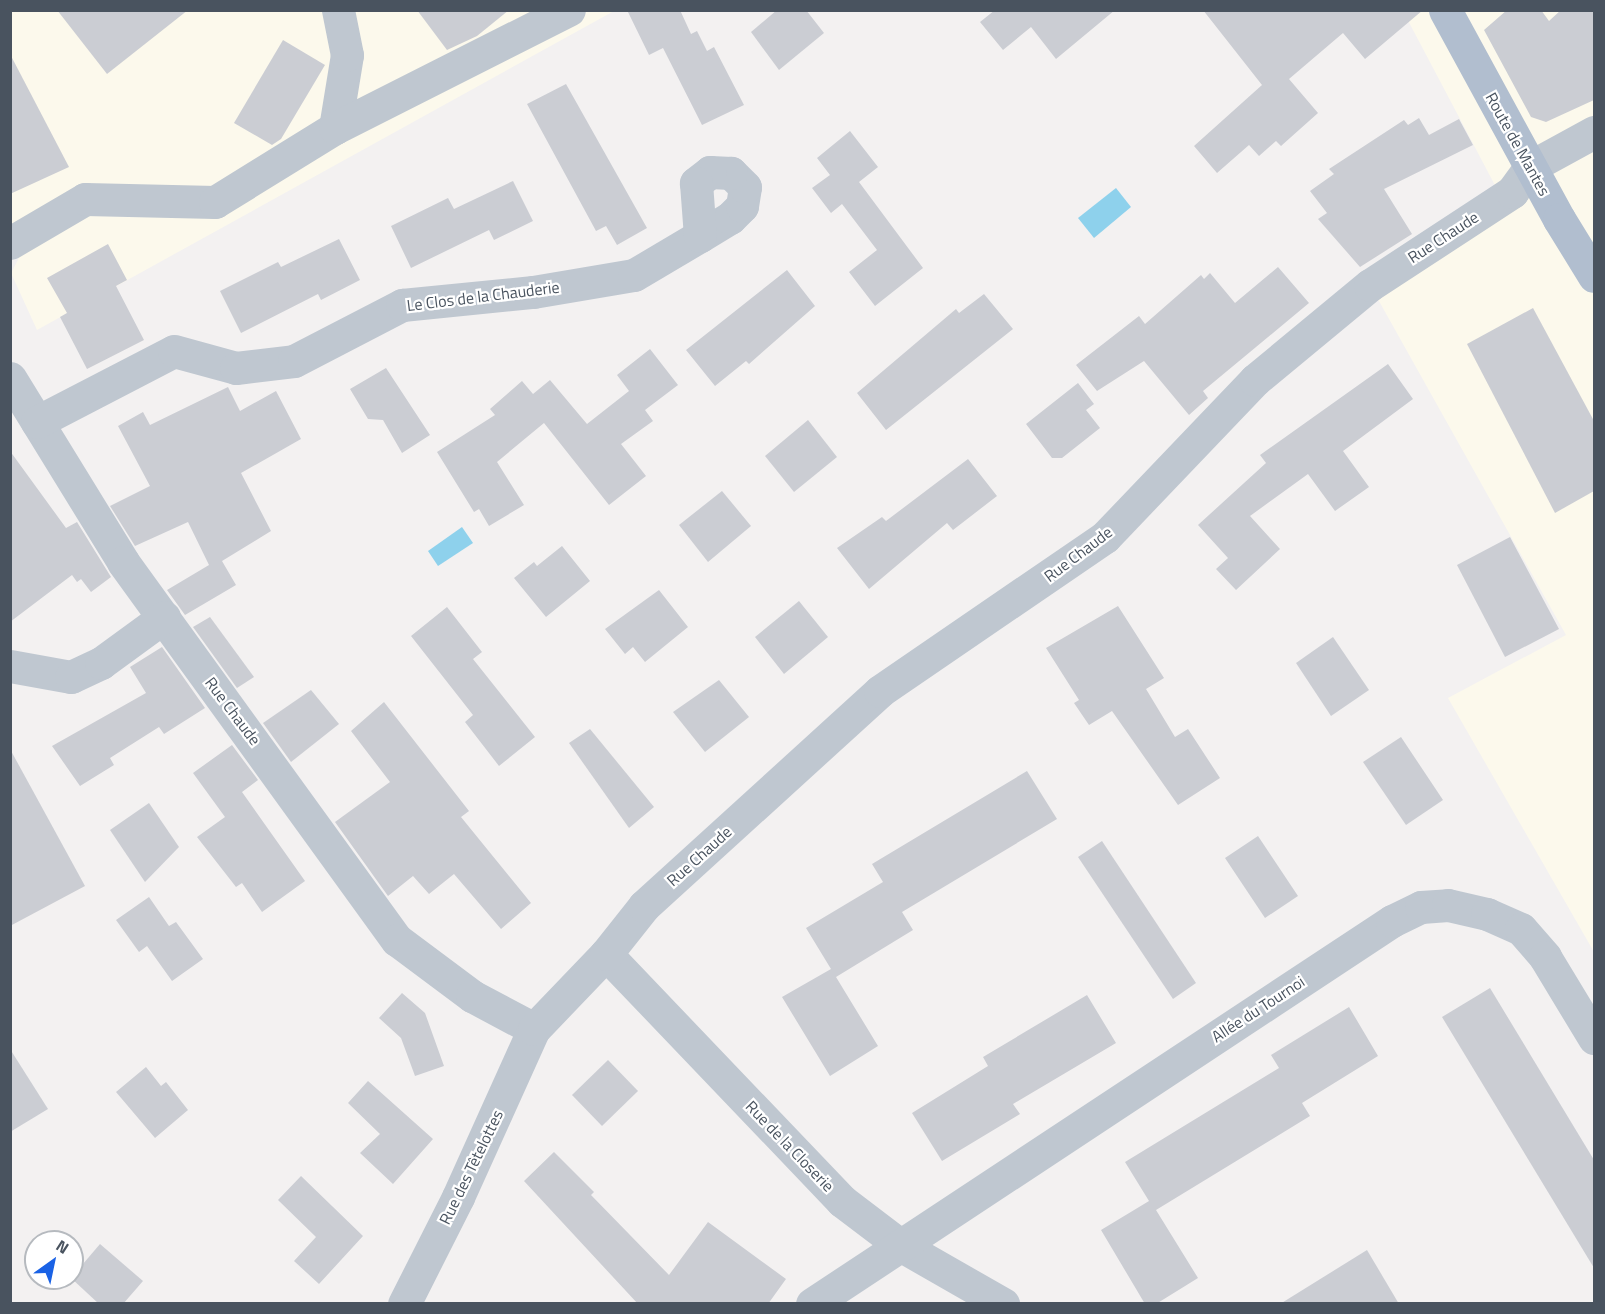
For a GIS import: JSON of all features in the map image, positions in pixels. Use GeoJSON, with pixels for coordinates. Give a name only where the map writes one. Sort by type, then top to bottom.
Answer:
{"type":"FeatureCollection","features":[{"type":"Feature","properties":{"kind":"main road","name":"Route de Mantes"},"geometry":{"type":"LineString","coordinates":[[1445,10],[1530,167],[1594,276]]}},
{"type":"Feature","properties":{"kind":"street"},"geometry":{"type":"LineString","coordinates":[[335,128],[347,55],[338,10]]}},
{"type":"Feature","properties":{"kind":"street"},"geometry":{"type":"LineString","coordinates":[[10,243],[85,199],[215,202],[335,128],[569,10]]}},
{"type":"Feature","properties":{"kind":"street"},"geometry":{"type":"LineString","coordinates":[[1530,167],[1594,132]]}},
{"type":"Feature","properties":{"kind":"street","name":"Rue Chaude"},"geometry":{"type":"LineString","coordinates":[[10,378],[123,562],[397,940],[472,996],[534,1029],[606,954],[644,906],[880,691],[1105,537],[1255,380],[1370,285],[1512,192],[1530,167]]}},
{"type":"Feature","properties":{"kind":"street","name":"Le Clos de la Chauderie"},"geometry":{"type":"LineString","coordinates":[[37,422],[174,351],[236,368],[294,362],[402,305],[533,292],[634,275],[700,236]]}},
{"type":"Feature","properties":{"kind":"street"},"geometry":{"type":"LineString","coordinates":[[10,666],[71,677],[102,663],[164,617]]}},
{"type":"Feature","properties":{"kind":"street","name":"Allée du Tournoi"},"geometry":{"type":"LineString","coordinates":[[812,1304],[1392,921],[1421,907],[1448,905],[1487,914],[1521,929],[1545,957],[1594,1038]]}},
{"type":"Feature","properties":{"kind":"street","name":"Rue de la Closerie"},"geometry":{"type":"LineString","coordinates":[[606,954],[842,1201],[900,1245],[1003,1304]]}},
{"type":"Feature","properties":{"kind":"street","name":"Rue des Têtelottes"},"geometry":{"type":"LineString","coordinates":[[404,1304],[463,1186],[534,1029]]}},
{"type":"Feature","properties":{"kind":"shaded area"},"geometry":{"type":"Polygon","coordinates":[[[11,11],[614,11],[37,330],[11,273],[19,258],[10,239],[11,11]]]}},
{"type":"Feature","properties":{"kind":"shaded area"},"geometry":{"type":"Polygon","coordinates":[[[1403,11],[1594,11],[1594,952],[1448,698],[1566,635],[1370,285],[1498,191],[1403,11]]]}},
{"type":"Feature","properties":{"kind":"water"},"geometry":{"type":"Polygon","coordinates":[[[1116,188],[1131,207],[1094,238],[1078,218],[1116,188]]]}},
{"type":"Feature","properties":{"kind":"water"},"geometry":{"type":"Polygon","coordinates":[[[462,527],[473,543],[438,566],[428,551],[462,527]]]}},
{"type":"Feature","properties":{"kind":"building"},"geometry":{"type":"Polygon","coordinates":[[[57,10],[188,10],[107,74],[57,10]]]}},
{"type":"Feature","properties":{"kind":"building"},"geometry":{"type":"Polygon","coordinates":[[[417,10],[509,10],[477,36],[447,50],[417,10]]]}},
{"type":"Feature","properties":{"kind":"building"},"geometry":{"type":"Polygon","coordinates":[[[627,10],[680,10],[691,34],[697,31],[707,51],[714,47],[744,105],[702,125],[663,48],[649,55],[627,10]]]}},
{"type":"Feature","properties":{"kind":"building"},"geometry":{"type":"Polygon","coordinates":[[[777,10],[806,10],[824,33],[779,70],[751,32],[777,10]]]}},
{"type":"Feature","properties":{"kind":"building"},"geometry":{"type":"Polygon","coordinates":[[[995,10],[1115,10],[1056,59],[1031,27],[1003,50],[980,22],[995,10]]]}},
{"type":"Feature","properties":{"kind":"building"},"geometry":{"type":"Polygon","coordinates":[[[1203,10],[1423,10],[1365,59],[1343,33],[1289,79],[1318,113],[1281,146],[1276,141],[1259,156],[1249,145],[1217,173],[1194,146],[1262,85],[1203,10]]]}},
{"type":"Feature","properties":{"kind":"building"},"geometry":{"type":"Polygon","coordinates":[[[1507,10],[1541,10],[1549,21],[1561,10],[1594,11],[1594,100],[1546,122],[1531,117],[1484,30],[1507,10]]]}},
{"type":"Feature","properties":{"kind":"building"},"geometry":{"type":"Polygon","coordinates":[[[283,40],[325,65],[281,139],[272,145],[234,123],[283,40]]]}},
{"type":"Feature","properties":{"kind":"building"},"geometry":{"type":"Polygon","coordinates":[[[10,54],[69,167],[10,194],[10,54]]]}},
{"type":"Feature","properties":{"kind":"building"},"geometry":{"type":"Polygon","coordinates":[[[566,84],[647,228],[617,245],[606,226],[596,231],[527,104],[566,84]]]}},
{"type":"Feature","properties":{"kind":"building"},"geometry":{"type":"Polygon","coordinates":[[[1419,118],[1429,135],[1459,119],[1473,145],[1384,189],[1412,234],[1360,267],[1318,219],[1327,213],[1310,191],[1334,174],[1329,169],[1404,120],[1408,125],[1419,118]]]}},
{"type":"Feature","properties":{"kind":"building"},"geometry":{"type":"Polygon","coordinates":[[[850,131],[878,167],[859,182],[923,268],[875,306],[849,272],[877,250],[842,204],[831,213],[812,188],[830,175],[817,158],[850,131]]]}},
{"type":"Feature","properties":{"kind":"building"},"geometry":{"type":"Polygon","coordinates":[[[513,181],[533,221],[494,240],[489,230],[411,268],[391,226],[448,198],[454,209],[513,181]]]}},
{"type":"Feature","properties":{"kind":"building"},"geometry":{"type":"Polygon","coordinates":[[[339,239],[360,280],[321,300],[318,294],[241,333],[220,291],[278,262],[281,267],[339,239]]]}},
{"type":"Feature","properties":{"kind":"building"},"geometry":{"type":"Polygon","coordinates":[[[108,244],[127,280],[116,286],[144,340],[87,369],[60,317],[67,313],[47,278],[108,244]]]}},
{"type":"Feature","properties":{"kind":"building"},"geometry":{"type":"Polygon","coordinates":[[[1278,267],[1309,303],[1203,391],[1208,398],[1189,415],[1144,361],[1097,391],[1076,365],[1139,316],[1145,324],[1201,275],[1204,279],[1210,273],[1235,303],[1278,267]]]}},
{"type":"Feature","properties":{"kind":"building"},"geometry":{"type":"Polygon","coordinates":[[[787,270],[815,306],[749,364],[746,361],[715,386],[686,350],[787,270]]]}},
{"type":"Feature","properties":{"kind":"building"},"geometry":{"type":"Polygon","coordinates":[[[984,294],[1013,329],[886,430],[857,393],[956,309],[959,313],[984,294]]]}},
{"type":"Feature","properties":{"kind":"building"},"geometry":{"type":"Polygon","coordinates":[[[1533,308],[1594,421],[1594,491],[1555,513],[1467,344],[1533,308]]]}},
{"type":"Feature","properties":{"kind":"building"},"geometry":{"type":"Polygon","coordinates":[[[650,349],[678,385],[645,410],[653,421],[621,444],[646,476],[609,505],[544,423],[497,462],[524,505],[489,526],[479,509],[474,512],[437,452],[495,415],[490,409],[522,381],[533,394],[550,380],[587,424],[629,391],[617,375],[650,349]]]}},
{"type":"Feature","properties":{"kind":"building"},"geometry":{"type":"Polygon","coordinates":[[[1388,364],[1413,399],[1343,451],[1369,487],[1335,511],[1308,474],[1250,516],[1280,549],[1236,590],[1216,569],[1228,558],[1198,525],[1266,463],[1260,455],[1388,364]]]}},
{"type":"Feature","properties":{"kind":"building"},"geometry":{"type":"Polygon","coordinates":[[[386,368],[430,435],[402,453],[383,420],[368,419],[350,389],[386,368]]]}},
{"type":"Feature","properties":{"kind":"building"},"geometry":{"type":"Polygon","coordinates":[[[1078,383],[1094,404],[1086,410],[1100,428],[1062,458],[1052,458],[1026,424],[1078,383]]]}},
{"type":"Feature","properties":{"kind":"building"},"geometry":{"type":"Polygon","coordinates":[[[228,387],[240,411],[276,391],[301,439],[241,473],[271,531],[222,561],[236,585],[185,615],[167,590],[209,565],[188,522],[135,546],[110,506],[150,486],[118,426],[143,412],[150,425],[228,387]]]}},
{"type":"Feature","properties":{"kind":"building"},"geometry":{"type":"Polygon","coordinates":[[[808,420],[837,457],[794,492],[765,456],[808,420]]]}},
{"type":"Feature","properties":{"kind":"building"},"geometry":{"type":"Polygon","coordinates":[[[10,451],[66,528],[77,522],[111,577],[91,592],[81,579],[77,582],[72,575],[10,622],[10,451]]]}},
{"type":"Feature","properties":{"kind":"building"},"geometry":{"type":"Polygon","coordinates":[[[968,459],[997,496],[953,530],[947,523],[869,589],[837,548],[882,517],[886,521],[968,459]]]}},
{"type":"Feature","properties":{"kind":"building"},"geometry":{"type":"Polygon","coordinates":[[[722,491],[751,526],[708,562],[679,525],[722,491]]]}},
{"type":"Feature","properties":{"kind":"building"},"geometry":{"type":"Polygon","coordinates":[[[1510,537],[1559,629],[1505,657],[1457,565],[1510,537]]]}},
{"type":"Feature","properties":{"kind":"building"},"geometry":{"type":"Polygon","coordinates":[[[562,546],[590,581],[546,617],[514,578],[534,562],[537,566],[562,546]]]}},
{"type":"Feature","properties":{"kind":"building"},"geometry":{"type":"Polygon","coordinates":[[[659,590],[688,627],[645,662],[633,647],[625,654],[605,629],[659,590]]]}},
{"type":"Feature","properties":{"kind":"building"},"geometry":{"type":"Polygon","coordinates":[[[799,601],[828,637],[784,674],[755,637],[799,601]]]}},
{"type":"Feature","properties":{"kind":"building"},"geometry":{"type":"Polygon","coordinates":[[[1118,606],[1164,678],[1146,689],[1175,737],[1188,729],[1220,778],[1178,805],[1112,711],[1089,725],[1074,703],[1079,700],[1046,648],[1118,606]]]}},
{"type":"Feature","properties":{"kind":"building"},"geometry":{"type":"Polygon","coordinates":[[[447,607],[482,652],[473,659],[535,737],[499,766],[465,722],[473,715],[411,636],[447,607]]]}},
{"type":"Feature","properties":{"kind":"building"},"geometry":{"type":"Polygon","coordinates":[[[210,617],[254,677],[237,688],[193,627],[210,617]]]}},
{"type":"Feature","properties":{"kind":"building"},"geometry":{"type":"Polygon","coordinates":[[[1333,637],[1369,690],[1331,716],[1296,663],[1333,637]]]}},
{"type":"Feature","properties":{"kind":"building"},"geometry":{"type":"Polygon","coordinates":[[[162,647],[205,708],[164,734],[159,727],[110,758],[114,765],[80,786],[52,746],[146,693],[130,667],[162,647]]]}},
{"type":"Feature","properties":{"kind":"building"},"geometry":{"type":"Polygon","coordinates":[[[719,680],[749,717],[705,752],[673,712],[719,680]]]}},
{"type":"Feature","properties":{"kind":"building"},"geometry":{"type":"Polygon","coordinates":[[[311,690],[339,724],[291,762],[263,723],[311,690]]]}},
{"type":"Feature","properties":{"kind":"building"},"geometry":{"type":"Polygon","coordinates":[[[384,702],[469,811],[461,817],[531,903],[501,929],[454,874],[429,894],[413,876],[388,896],[335,822],[390,782],[351,731],[384,702]]]}},
{"type":"Feature","properties":{"kind":"building"},"geometry":{"type":"Polygon","coordinates":[[[590,729],[654,807],[629,828],[569,743],[590,729]]]}},
{"type":"Feature","properties":{"kind":"building"},"geometry":{"type":"Polygon","coordinates":[[[1401,737],[1443,800],[1406,825],[1363,762],[1401,737]]]}},
{"type":"Feature","properties":{"kind":"building"},"geometry":{"type":"Polygon","coordinates":[[[232,745],[258,780],[242,792],[305,881],[262,912],[242,883],[236,887],[197,837],[225,817],[193,773],[232,745]]]}},
{"type":"Feature","properties":{"kind":"building"},"geometry":{"type":"Polygon","coordinates":[[[10,749],[85,886],[10,926],[10,749]]]}},
{"type":"Feature","properties":{"kind":"building"},"geometry":{"type":"Polygon","coordinates":[[[1027,771],[1057,819],[902,912],[913,930],[836,977],[878,1046],[830,1076],[782,997],[831,969],[806,928],[883,882],[872,864],[1027,771]]]}},
{"type":"Feature","properties":{"kind":"building"},"geometry":{"type":"Polygon","coordinates":[[[149,803],[179,847],[145,882],[110,830],[149,803]]]}},
{"type":"Feature","properties":{"kind":"building"},"geometry":{"type":"Polygon","coordinates":[[[1258,836],[1298,896],[1265,918],[1225,858],[1258,836]]]}},
{"type":"Feature","properties":{"kind":"building"},"geometry":{"type":"Polygon","coordinates":[[[1102,841],[1196,983],[1173,999],[1078,857],[1102,841]]]}},
{"type":"Feature","properties":{"kind":"building"},"geometry":{"type":"Polygon","coordinates":[[[149,897],[169,926],[176,922],[203,959],[172,981],[147,946],[139,952],[116,920],[149,897]]]}},
{"type":"Feature","properties":{"kind":"building"},"geometry":{"type":"Polygon","coordinates":[[[1490,988],[1594,1160],[1594,1268],[1442,1017],[1490,988]]]}},
{"type":"Feature","properties":{"kind":"building"},"geometry":{"type":"Polygon","coordinates":[[[402,993],[425,1013],[444,1066],[415,1076],[401,1038],[379,1018],[402,993]]]}},
{"type":"Feature","properties":{"kind":"building"},"geometry":{"type":"Polygon","coordinates":[[[1087,995],[1116,1043],[1013,1104],[1020,1114],[942,1161],[912,1113],[988,1066],[983,1057],[1087,995]]]}},
{"type":"Feature","properties":{"kind":"building"},"geometry":{"type":"Polygon","coordinates":[[[1349,1007],[1378,1056],[1302,1103],[1310,1116],[1156,1210],[1198,1278],[1156,1304],[1145,1304],[1101,1230],[1149,1201],[1125,1162],[1279,1068],[1271,1055],[1349,1007]]]}},
{"type":"Feature","properties":{"kind":"building"},"geometry":{"type":"Polygon","coordinates":[[[10,1049],[48,1109],[10,1132],[10,1049]]]}},
{"type":"Feature","properties":{"kind":"building"},"geometry":{"type":"Polygon","coordinates":[[[608,1060],[638,1091],[602,1126],[572,1095],[608,1060]]]}},
{"type":"Feature","properties":{"kind":"building"},"geometry":{"type":"Polygon","coordinates":[[[146,1067],[161,1086],[166,1082],[188,1110],[155,1138],[116,1092],[146,1067]]]}},
{"type":"Feature","properties":{"kind":"building"},"geometry":{"type":"Polygon","coordinates":[[[368,1081],[433,1139],[393,1184],[360,1153],[380,1134],[348,1103],[368,1081]]]}},
{"type":"Feature","properties":{"kind":"building"},"geometry":{"type":"Polygon","coordinates":[[[554,1152],[594,1192],[591,1195],[669,1275],[708,1222],[786,1279],[768,1304],[638,1304],[524,1181],[554,1152]]]}},
{"type":"Feature","properties":{"kind":"building"},"geometry":{"type":"Polygon","coordinates":[[[301,1176],[363,1236],[319,1284],[294,1261],[316,1237],[278,1200],[301,1176]]]}},
{"type":"Feature","properties":{"kind":"building"},"geometry":{"type":"Polygon","coordinates":[[[100,1244],[143,1281],[123,1304],[99,1304],[84,1290],[84,1263],[100,1244]]]}},
{"type":"Feature","properties":{"kind":"building"},"geometry":{"type":"Polygon","coordinates":[[[1367,1250],[1399,1304],[1280,1304],[1367,1250]]]}}]}
